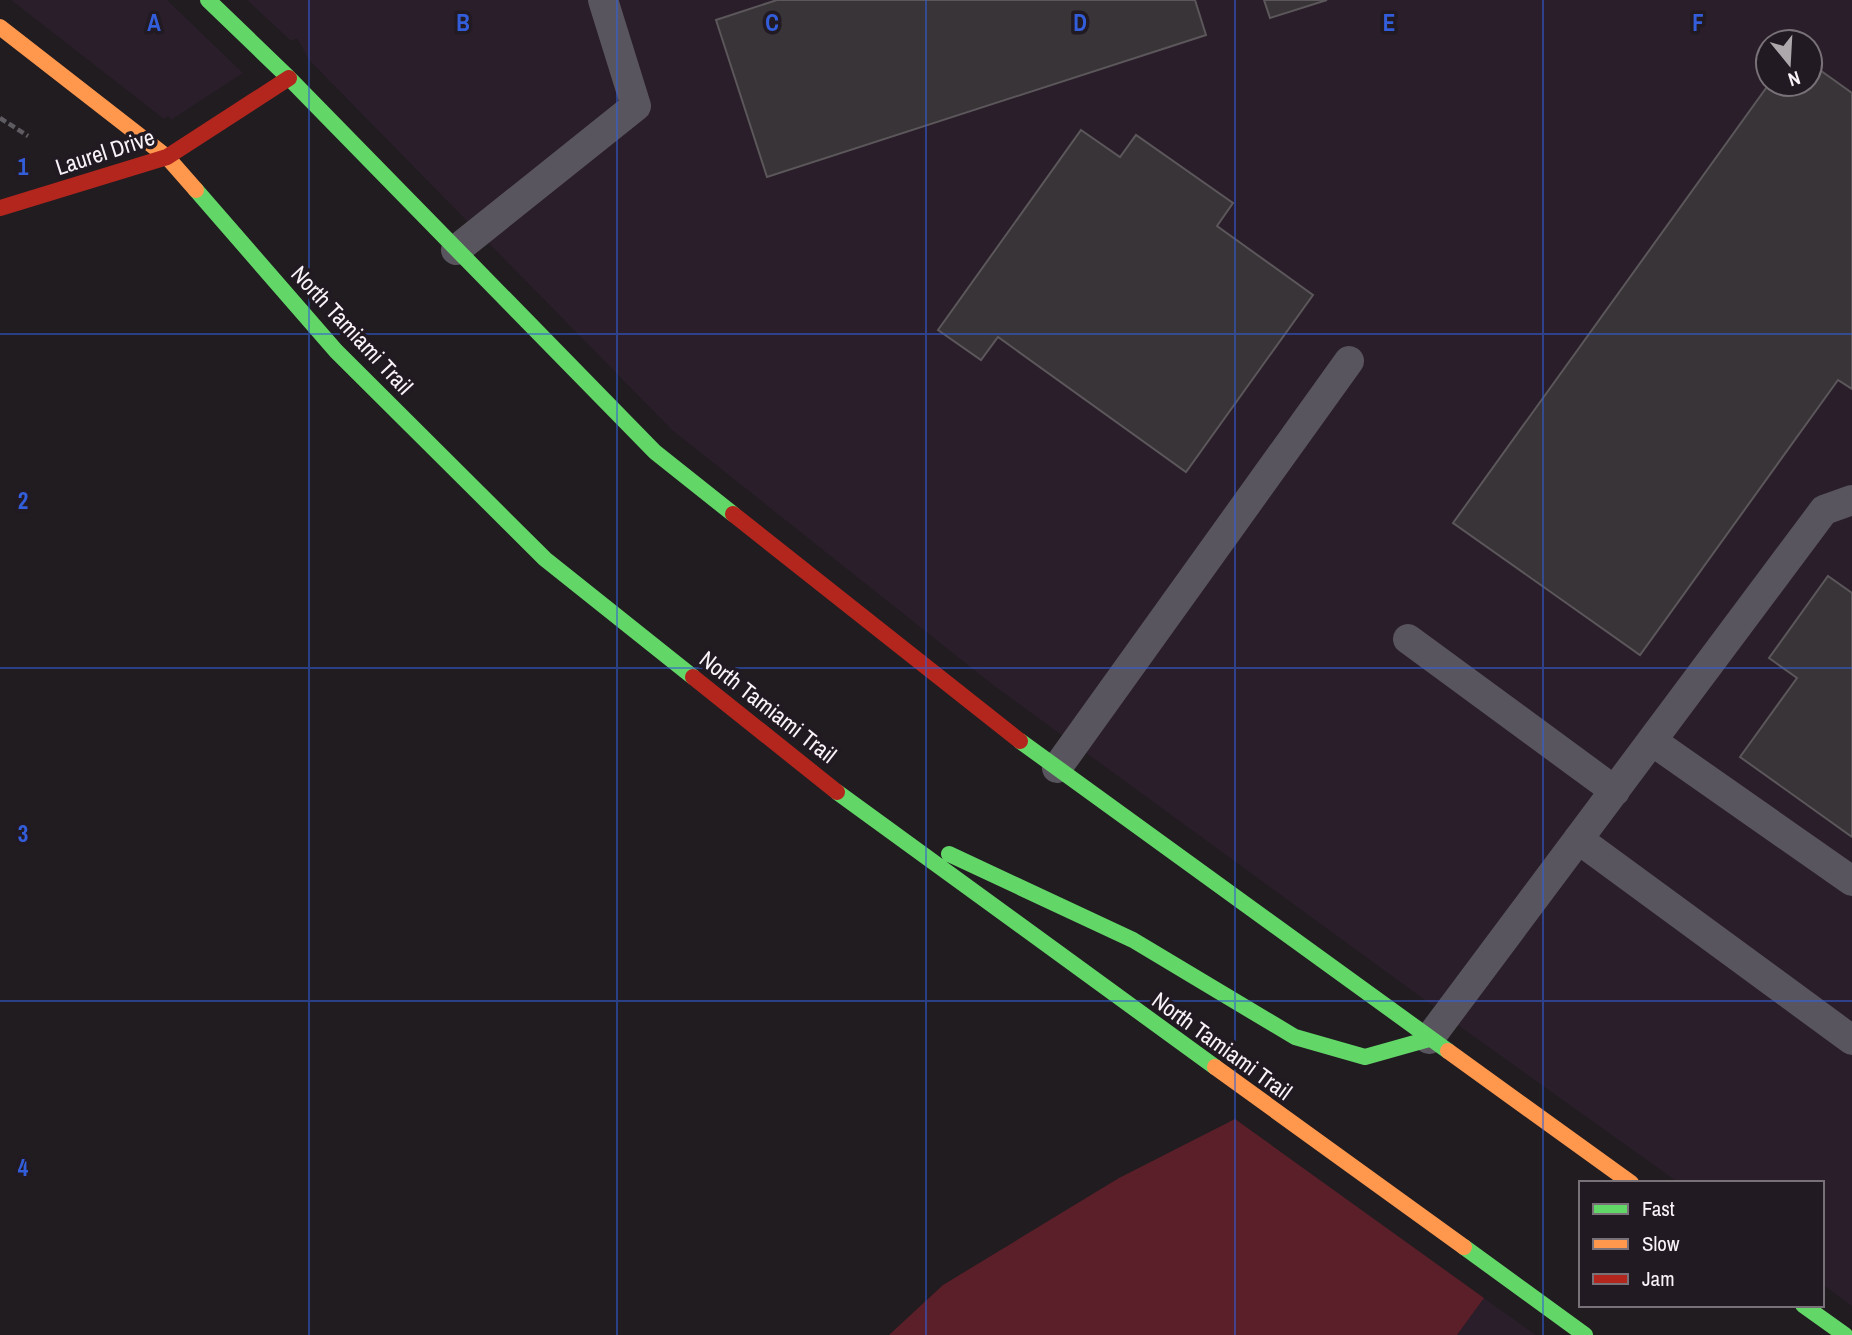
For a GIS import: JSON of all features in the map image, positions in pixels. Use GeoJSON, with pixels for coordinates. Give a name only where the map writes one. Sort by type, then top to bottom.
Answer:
{"type":"FeatureCollection","features":[{"type":"Feature","properties":{"kind":"main road"},"geometry":{"type":"LineString","coordinates":[[208,0],[289,78],[655,452],[978,710],[1628,1181]]}},
{"type":"Feature","properties":{"kind":"main road","name":"North Tamiami Trail"},"geometry":{"type":"LineString","coordinates":[[0,27],[167,158],[336,351],[545,559],[868,816],[1585,1335]]}},
{"type":"Feature","properties":{"kind":"main road","name":"Laurel Drive"},"geometry":{"type":"LineString","coordinates":[[0,208],[167,158],[289,78]]}},
{"type":"Feature","properties":{"kind":"main road"},"geometry":{"type":"LineString","coordinates":[[868,816],[1133,940],[1295,1037],[1365,1058],[1429,1039]]}},
{"type":"Feature","properties":{"kind":"main road"},"geometry":{"type":"LineString","coordinates":[[1806,1307],[1845,1335]]}},
{"type":"Feature","properties":{"kind":"lane"},"geometry":{"type":"LineString","coordinates":[[456,250],[636,106],[603,0]]}},
{"type":"Feature","properties":{"kind":"lane"},"geometry":{"type":"LineString","coordinates":[[1057,768],[1349,362]]}},
{"type":"Feature","properties":{"kind":"lane"},"geometry":{"type":"LineString","coordinates":[[1429,1039],[1824,510],[1852,500]]}},
{"type":"Feature","properties":{"kind":"lane"},"geometry":{"type":"LineString","coordinates":[[1408,639],[1615,791]]}},
{"type":"Feature","properties":{"kind":"lane"},"geometry":{"type":"LineString","coordinates":[[1652,741],[1852,881]]}},
{"type":"Feature","properties":{"kind":"lane"},"geometry":{"type":"LineString","coordinates":[[1578,839],[1852,1040]]}},
{"type":"Feature","properties":{"kind":"path"},"geometry":{"type":"LineString","coordinates":[[0,118],[28,136]]}},
{"type":"Feature","properties":{"kind":"shaded area"},"geometry":{"type":"Polygon","coordinates":[[[11,0],[167,0],[243,73],[171,120],[168,116],[164,119],[11,0]]]}},
{"type":"Feature","properties":{"kind":"shaded area"},"geometry":{"type":"Polygon","coordinates":[[[247,0],[1852,0],[1852,1306],[1824,1285],[1824,1181],[1676,1181],[1452,1021],[1446,1003],[1433,1006],[993,685],[672,430],[309,60],[297,38],[291,41],[247,0]]]}},
{"type":"Feature","properties":{"kind":"shaded area"},"geometry":{"type":"Polygon","coordinates":[[[1235,1119],[1484,1298],[1457,1335],[889,1335],[943,1285],[1119,1178],[1235,1119]]]}},
{"type":"Feature","properties":{"kind":"shaded area"},"geometry":{"type":"Polygon","coordinates":[[[1484,1298],[1536,1335],[1457,1335],[1484,1298]]]}},
{"type":"Feature","properties":{"kind":"building"},"geometry":{"type":"Polygon","coordinates":[[[777,0],[1195,0],[1206,35],[767,177],[716,20],[777,0]]]}},
{"type":"Feature","properties":{"kind":"building"},"geometry":{"type":"Polygon","coordinates":[[[1264,0],[1327,0],[1270,18],[1264,0]]]}},
{"type":"Feature","properties":{"kind":"building"},"geometry":{"type":"Polygon","coordinates":[[[1824,73],[1852,93],[1852,389],[1838,380],[1640,655],[1453,523],[1759,98],[1824,98],[1824,73]]]}},
{"type":"Feature","properties":{"kind":"building"},"geometry":{"type":"Polygon","coordinates":[[[1081,130],[1120,157],[1136,135],[1233,203],[1217,226],[1313,295],[1186,472],[998,337],[981,360],[938,330],[1081,130]]]}},
{"type":"Feature","properties":{"kind":"building"},"geometry":{"type":"Polygon","coordinates":[[[1828,576],[1852,593],[1852,837],[1740,757],[1797,678],[1769,658],[1828,576]]]}},
{"type":"Feature","properties":{"kind":"traffic: fast"},"geometry":{"type":"LineString","coordinates":[[208,0],[289,78],[655,452],[733,514]]}},
{"type":"Feature","properties":{"kind":"traffic: fast"},"geometry":{"type":"LineString","coordinates":[[196,190],[336,351],[545,559],[693,677]]}},
{"type":"Feature","properties":{"kind":"traffic: fast"},"geometry":{"type":"LineString","coordinates":[[1020,741],[1448,1051]]}},
{"type":"Feature","properties":{"kind":"traffic: fast"},"geometry":{"type":"LineString","coordinates":[[837,792],[1215,1067]]}},
{"type":"Feature","properties":{"kind":"traffic: fast"},"geometry":{"type":"LineString","coordinates":[[949,854],[1133,940],[1295,1037],[1365,1057],[1429,1039]]}},
{"type":"Feature","properties":{"kind":"traffic: fast"},"geometry":{"type":"LineString","coordinates":[[1464,1247],[1585,1335]]}},
{"type":"Feature","properties":{"kind":"traffic: fast"},"geometry":{"type":"LineString","coordinates":[[1806,1307],[1845,1335]]}},
{"type":"Feature","properties":{"kind":"traffic: slow"},"geometry":{"type":"LineString","coordinates":[[0,27],[167,157],[196,190]]}},
{"type":"Feature","properties":{"kind":"traffic: slow"},"geometry":{"type":"LineString","coordinates":[[1448,1051],[1628,1181]]}},
{"type":"Feature","properties":{"kind":"traffic: slow"},"geometry":{"type":"LineString","coordinates":[[1215,1067],[1464,1247]]}},
{"type":"Feature","properties":{"kind":"traffic: jam"},"geometry":{"type":"LineString","coordinates":[[0,208],[167,157],[289,78]]}},
{"type":"Feature","properties":{"kind":"traffic: jam"},"geometry":{"type":"LineString","coordinates":[[733,514],[1020,741]]}},
{"type":"Feature","properties":{"kind":"traffic: jam"},"geometry":{"type":"LineString","coordinates":[[693,677],[837,792]]}}]}
